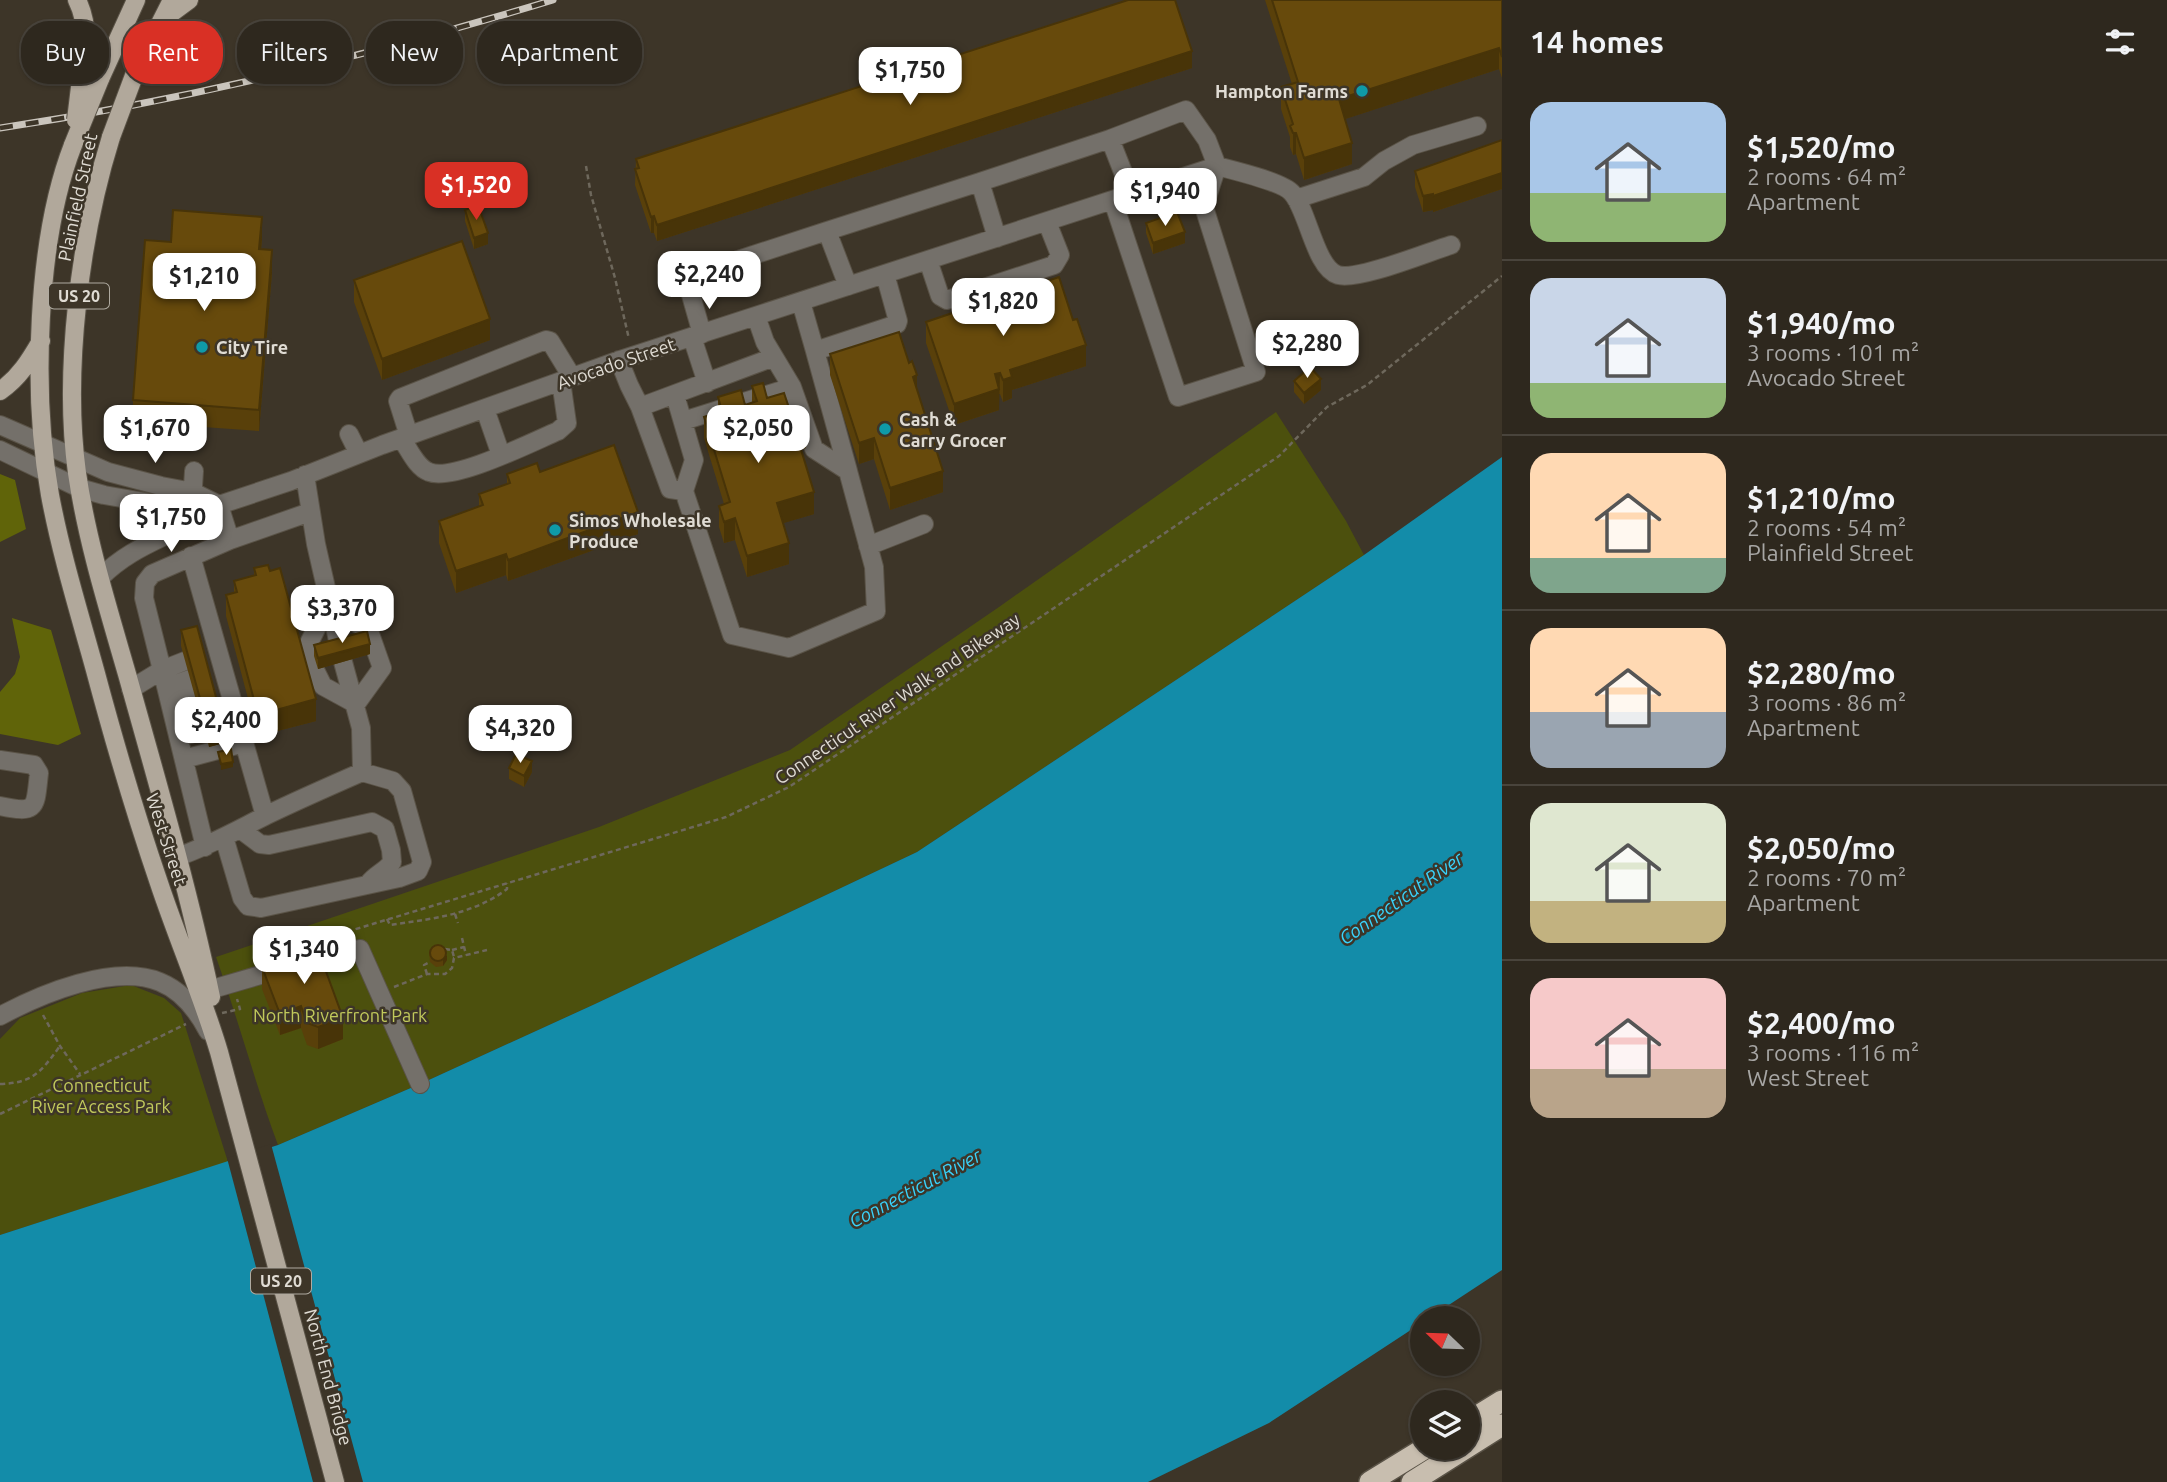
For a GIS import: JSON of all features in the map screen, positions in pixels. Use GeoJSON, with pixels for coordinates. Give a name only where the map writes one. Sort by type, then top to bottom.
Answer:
{"type":"FeatureCollection","features":[{"type":"Feature","properties":{"kind":"highway"},"geometry":{"type":"LineString","coordinates":[[1480,1415],[1502,1401]]}},
{"type":"Feature","properties":{"kind":"highway"},"geometry":{"type":"LineString","coordinates":[[1412,1482],[1502,1425]]}},
{"type":"Feature","properties":{"kind":"highway"},"geometry":{"type":"LineString","coordinates":[[1370,1482],[1410,1457]]}},
{"type":"Feature","properties":{"kind":"main road"},"geometry":{"type":"LineString","coordinates":[[73,145],[86,35],[77,0]]}},
{"type":"Feature","properties":{"kind":"main road","name":"Plainfield Street"},"geometry":{"type":"LineString","coordinates":[[47,471],[41,341],[50,234],[60,184],[73,145],[136,0]]}},
{"type":"Feature","properties":{"kind":"main road","name":"Plainfield Street"},"geometry":{"type":"LineString","coordinates":[[162,21],[172,0]]}},
{"type":"Feature","properties":{"kind":"main road","name":"US 20"},"geometry":{"type":"LineString","coordinates":[[162,21],[189,0]]}},
{"type":"Feature","properties":{"kind":"main road","name":"Plainfield Street"},"geometry":{"type":"LineString","coordinates":[[79,488],[75,458],[74,359],[82,267],[94,197],[111,137],[131,84]]}},
{"type":"Feature","properties":{"kind":"main road"},"geometry":{"type":"LineString","coordinates":[[0,391],[26,367],[41,341]]}},
{"type":"Feature","properties":{"kind":"main road","name":"West Street"},"geometry":{"type":"LineString","coordinates":[[47,471],[66,566],[113,736],[153,865],[227,1080]]}},
{"type":"Feature","properties":{"kind":"main road","name":"West Street"},"geometry":{"type":"LineString","coordinates":[[79,488],[100,578],[197,929],[219,1052]]}},
{"type":"Feature","properties":{"kind":"main road"},"geometry":{"type":"LineString","coordinates":[[153,865],[177,857]]}},
{"type":"Feature","properties":{"kind":"main road","name":"North End Bridge"},"geometry":{"type":"LineString","coordinates":[[227,1080],[335,1482]]}},
{"type":"Feature","properties":{"kind":"street"},"geometry":{"type":"LineString","coordinates":[[707,383],[687,281],[689,276],[980,183],[1186,110],[1207,139],[1217,166],[1204,207],[1256,372],[1178,397],[1113,201]]}},
{"type":"Feature","properties":{"kind":"street"},"geometry":{"type":"LineString","coordinates":[[1296,200],[1364,177],[1384,161],[1413,145],[1477,125]]}},
{"type":"Feature","properties":{"kind":"street"},"geometry":{"type":"LineString","coordinates":[[1110,139],[1132,195]]}},
{"type":"Feature","properties":{"kind":"street"},"geometry":{"type":"LineString","coordinates":[[1217,166],[1284,187],[1293,194],[1325,265],[1339,275],[1356,275],[1451,245]]}},
{"type":"Feature","properties":{"kind":"street","name":"Avocado Street"},"geometry":{"type":"LineString","coordinates":[[100,578],[129,553],[199,521],[219,505],[626,358],[1217,166]]}},
{"type":"Feature","properties":{"kind":"street"},"geometry":{"type":"LineString","coordinates":[[980,183],[997,238]]}},
{"type":"Feature","properties":{"kind":"street"},"geometry":{"type":"LineString","coordinates":[[928,260],[940,296],[947,300],[1054,265],[1060,255],[1048,222]]}},
{"type":"Feature","properties":{"kind":"street"},"geometry":{"type":"LineString","coordinates":[[827,231],[848,286]]}},
{"type":"Feature","properties":{"kind":"street"},"geometry":{"type":"LineString","coordinates":[[816,351],[897,324],[886,274]]}},
{"type":"Feature","properties":{"kind":"street"},"geometry":{"type":"LineString","coordinates":[[675,395],[694,460],[684,492],[732,635],[789,648],[876,611],[874,567],[869,545],[801,302]]}},
{"type":"Feature","properties":{"kind":"street"},"geometry":{"type":"LineString","coordinates":[[756,316],[774,358],[792,387],[814,449],[848,471]]}},
{"type":"Feature","properties":{"kind":"street"},"geometry":{"type":"LineString","coordinates":[[546,340],[550,341],[566,379],[567,423],[558,430],[467,469],[439,475],[420,467],[405,437],[398,401],[400,398],[546,340]]}},
{"type":"Feature","properties":{"kind":"street"},"geometry":{"type":"LineString","coordinates":[[626,358],[640,407],[670,489],[684,492]]}},
{"type":"Feature","properties":{"kind":"street"},"geometry":{"type":"LineString","coordinates":[[640,407],[774,358]]}},
{"type":"Feature","properties":{"kind":"street"},"geometry":{"type":"LineString","coordinates":[[683,421],[792,387]]}},
{"type":"Feature","properties":{"kind":"street"},"geometry":{"type":"LineString","coordinates":[[485,408],[501,454]]}},
{"type":"Feature","properties":{"kind":"street"},"geometry":{"type":"LineString","coordinates":[[0,425],[75,458]]}},
{"type":"Feature","properties":{"kind":"street"},"geometry":{"type":"LineString","coordinates":[[349,434],[359,454]]}},
{"type":"Feature","properties":{"kind":"street"},"geometry":{"type":"LineString","coordinates":[[0,450],[79,488]]}},
{"type":"Feature","properties":{"kind":"street","name":"Avocado Street"},"geometry":{"type":"LineString","coordinates":[[75,458],[192,500],[219,505]]}},
{"type":"Feature","properties":{"kind":"street"},"geometry":{"type":"LineString","coordinates":[[192,500],[194,471]]}},
{"type":"Feature","properties":{"kind":"street"},"geometry":{"type":"LineString","coordinates":[[305,475],[328,605],[361,728],[362,772]]}},
{"type":"Feature","properties":{"kind":"street","name":"Avocado Street"},"geometry":{"type":"LineString","coordinates":[[79,488],[122,500],[192,500]]}},
{"type":"Feature","properties":{"kind":"street"},"geometry":{"type":"LineString","coordinates":[[219,505],[230,540]]}},
{"type":"Feature","properties":{"kind":"street"},"geometry":{"type":"LineString","coordinates":[[205,847],[144,598],[145,583],[152,574],[191,556],[310,512]]}},
{"type":"Feature","properties":{"kind":"street"},"geometry":{"type":"LineString","coordinates":[[869,545],[924,524]]}},
{"type":"Feature","properties":{"kind":"street"},"geometry":{"type":"LineString","coordinates":[[191,556],[201,656],[226,679],[265,816]]}},
{"type":"Feature","properties":{"kind":"street"},"geometry":{"type":"LineString","coordinates":[[328,605],[369,631],[382,668],[356,704]]}},
{"type":"Feature","properties":{"kind":"street"},"geometry":{"type":"LineString","coordinates":[[328,605],[309,643],[312,664],[323,686],[356,704]]}},
{"type":"Feature","properties":{"kind":"street"},"geometry":{"type":"LineString","coordinates":[[168,694],[201,656]]}},
{"type":"Feature","properties":{"kind":"street"},"geometry":{"type":"LineString","coordinates":[[178,737],[226,679]]}},
{"type":"Feature","properties":{"kind":"street"},"geometry":{"type":"LineString","coordinates":[[131,689],[168,694],[236,714]]}},
{"type":"Feature","properties":{"kind":"street"},"geometry":{"type":"LineString","coordinates":[[168,694],[205,703]]}},
{"type":"Feature","properties":{"kind":"street"},"geometry":{"type":"LineString","coordinates":[[184,759],[244,743]]}},
{"type":"Feature","properties":{"kind":"street"},"geometry":{"type":"LineString","coordinates":[[0,760],[34,765],[39,773],[36,800],[29,809],[24,811],[0,806]]}},
{"type":"Feature","properties":{"kind":"street"},"geometry":{"type":"LineString","coordinates":[[177,857],[205,847],[232,833],[265,816],[362,772],[393,781],[402,791],[422,862],[418,870],[399,878],[261,908],[248,906],[242,898],[232,833]]}},
{"type":"Feature","properties":{"kind":"street"},"geometry":{"type":"LineString","coordinates":[[232,833],[269,845],[372,822],[378,824],[385,829],[392,862],[366,885]]}},
{"type":"Feature","properties":{"kind":"street"},"geometry":{"type":"LineString","coordinates":[[209,990],[322,957],[360,949],[420,1084]]}},
{"type":"Feature","properties":{"kind":"street"},"geometry":{"type":"LineString","coordinates":[[0,1016],[36,999],[80,984],[125,976],[145,978],[161,982],[183,996],[199,1014],[219,1052]]}},
{"type":"Feature","properties":{"kind":"path"},"geometry":{"type":"LineString","coordinates":[[586,166],[590,195],[615,278],[626,358]]}},
{"type":"Feature","properties":{"kind":"path","name":"Connecticut River Walk and Bikeway"},"geometry":{"type":"LineString","coordinates":[[320,939],[726,817],[789,787],[1279,456],[1327,407],[1367,385],[1502,276]]}},
{"type":"Feature","properties":{"kind":"path"},"geometry":{"type":"LineString","coordinates":[[387,919],[390,925],[456,914],[500,894],[507,889],[508,883]]}},
{"type":"Feature","properties":{"kind":"path"},"geometry":{"type":"LineString","coordinates":[[456,914],[458,923]]}},
{"type":"Feature","properties":{"kind":"path"},"geometry":{"type":"LineString","coordinates":[[462,939],[466,955]]}},
{"type":"Feature","properties":{"kind":"path"},"geometry":{"type":"LineString","coordinates":[[443,952],[446,949],[464,947]]}},
{"type":"Feature","properties":{"kind":"path"},"geometry":{"type":"LineString","coordinates":[[400,984],[427,974],[441,975],[448,972],[452,968],[454,958],[452,950]]}},
{"type":"Feature","properties":{"kind":"path"},"geometry":{"type":"LineString","coordinates":[[454,958],[487,950]]}},
{"type":"Feature","properties":{"kind":"path"},"geometry":{"type":"LineString","coordinates":[[427,974],[424,965],[430,961]]}},
{"type":"Feature","properties":{"kind":"path"},"geometry":{"type":"LineString","coordinates":[[231,1011],[240,1009],[232,985]]}},
{"type":"Feature","properties":{"kind":"path"},"geometry":{"type":"LineString","coordinates":[[40,1009],[60,1046],[81,1075]]}},
{"type":"Feature","properties":{"kind":"path"},"geometry":{"type":"LineString","coordinates":[[0,1114],[188,1023]]}},
{"type":"Feature","properties":{"kind":"path"},"geometry":{"type":"LineString","coordinates":[[0,1084],[32,1079],[60,1046]]}},
{"type":"Feature","properties":{"kind":"green space","name":"North Riverfront Park"},"geometry":{"type":"Polygon","coordinates":[[[1276,412],[1346,521],[1364,555],[917,852],[595,1004],[278,1145],[216,957],[599,827],[790,750],[1276,412]]]}},
{"type":"Feature","properties":{"kind":"green space","name":"Connecticut River Access Park"},"geometry":{"type":"Polygon","coordinates":[[[131,985],[164,998],[181,1013],[228,1162],[0,1235],[0,1039],[20,1018],[82,993],[131,985]]]}},
{"type":"Feature","properties":{"kind":"shaded area"},"geometry":{"type":"Polygon","coordinates":[[[0,474],[15,480],[26,529],[0,542],[0,474]]]}},
{"type":"Feature","properties":{"kind":"shaded area"},"geometry":{"type":"Polygon","coordinates":[[[12,618],[51,630],[81,734],[58,745],[0,734],[0,692],[15,674],[20,657],[12,618]]]}},
{"type":"Feature","properties":{"kind":"water","name":"Connecticut River"},"geometry":{"type":"Polygon","coordinates":[[[1502,457],[1502,1270],[1447,1306],[1410,1306],[1410,1331],[1269,1423],[1148,1482],[0,1482],[0,1235],[278,1145],[595,1004],[917,852],[1364,555],[1502,457]]]}},
{"type":"Feature","properties":{"kind":"pier"},"geometry":{"type":"Polygon","coordinates":[[[271,1144],[363,1482],[313,1482],[227,1158],[271,1144]]]}},
{"type":"Feature","properties":{"kind":"building"},"geometry":{"type":"Polygon","coordinates":[[[1128,0],[1175,0],[1192,51],[657,225],[654,216],[651,217],[635,169],[639,168],[636,159],[1128,0]]]}},
{"type":"Feature","properties":{"kind":"building","name":"Hampton Farms"},"geometry":{"type":"Polygon","coordinates":[[[1272,0],[1502,0],[1502,57],[1499,48],[1339,99],[1352,143],[1304,158],[1296,133],[1293,133],[1290,126],[1293,124],[1281,87],[1298,82],[1272,0]]]}},
{"type":"Feature","properties":{"kind":"building"},"geometry":{"type":"Polygon","coordinates":[[[1502,140],[1502,173],[1433,196],[1423,196],[1415,171],[1502,140]]]}},
{"type":"Feature","properties":{"kind":"building"},"geometry":{"type":"Polygon","coordinates":[[[478,205],[488,233],[474,238],[465,210],[478,205]]]}},
{"type":"Feature","properties":{"kind":"building","name":"City Tire"},"geometry":{"type":"Polygon","coordinates":[[[173,210],[262,217],[259,249],[272,250],[259,410],[133,400],[145,240],[171,242],[173,210]]]}},
{"type":"Feature","properties":{"kind":"building"},"geometry":{"type":"Polygon","coordinates":[[[1177,212],[1185,232],[1153,243],[1146,223],[1177,212]]]}},
{"type":"Feature","properties":{"kind":"building"},"geometry":{"type":"Polygon","coordinates":[[[462,241],[490,319],[382,359],[354,280],[462,241]]]}},
{"type":"Feature","properties":{"kind":"building"},"geometry":{"type":"Polygon","coordinates":[[[1059,277],[1073,320],[1077,319],[1086,345],[1010,370],[1012,377],[1003,380],[1000,373],[995,374],[999,389],[954,404],[926,322],[1059,277]]]}},
{"type":"Feature","properties":{"kind":"building","name":"Cash & Carry Grocer"},"geometry":{"type":"Polygon","coordinates":[[[899,332],[909,363],[912,361],[917,375],[913,377],[943,471],[890,488],[874,438],[859,443],[830,354],[899,332]]]}},
{"type":"Feature","properties":{"kind":"building"},"geometry":{"type":"Polygon","coordinates":[[[1310,367],[1321,379],[1304,393],[1294,381],[1310,367]]]}},
{"type":"Feature","properties":{"kind":"building"},"geometry":{"type":"Polygon","coordinates":[[[763,383],[767,398],[784,393],[793,420],[803,416],[806,426],[795,430],[814,492],[777,503],[789,543],[747,556],[735,518],[724,522],[719,506],[730,502],[704,417],[722,411],[718,397],[741,390],[745,405],[757,401],[752,386],[763,383]]]}},
{"type":"Feature","properties":{"kind":"building","name":"Simos Wholesale Produce"},"geometry":{"type":"Polygon","coordinates":[[[614,445],[638,512],[508,560],[506,554],[456,571],[439,521],[483,505],[479,494],[510,483],[507,474],[537,463],[540,472],[614,445]]]}},
{"type":"Feature","properties":{"kind":"building"},"geometry":{"type":"Polygon","coordinates":[[[268,565],[270,571],[280,568],[316,699],[258,715],[226,595],[237,592],[234,581],[256,575],[254,568],[268,565]]]}},
{"type":"Feature","properties":{"kind":"building"},"geometry":{"type":"Polygon","coordinates":[[[197,626],[224,727],[209,731],[181,630],[197,626]]]}},
{"type":"Feature","properties":{"kind":"building"},"geometry":{"type":"Polygon","coordinates":[[[367,631],[370,644],[318,658],[314,645],[367,631]]]}},
{"type":"Feature","properties":{"kind":"building"},"geometry":{"type":"Polygon","coordinates":[[[231,749],[233,762],[221,764],[218,752],[231,749]]]}},
{"type":"Feature","properties":{"kind":"building"},"geometry":{"type":"Polygon","coordinates":[[[516,754],[532,761],[524,776],[509,768],[516,754]]]}},
{"type":"Feature","properties":{"kind":"building"},"geometry":{"type":"Polygon","coordinates":[[[323,943],[327,952],[320,955],[343,1018],[318,1027],[307,1023],[301,1006],[280,1014],[262,967],[323,943]]]}},
{"type":"Feature","properties":{"kind":"building"},"geometry":{"type":"Polygon","coordinates":[[[435,945],[441,945],[446,953],[444,959],[435,961],[430,956],[430,950],[435,945]]]}},
{"type":"Feature","properties":{"kind":"railway"},"geometry":{"type":"LineString","coordinates":[[0,128],[140,104],[279,74],[417,39],[553,0]]}},
{"type":"Feature","properties":{"kind":"place","name":"Hampton Farms"},"geometry":{"type":"Point","coordinates":[1362,91]}},
{"type":"Feature","properties":{"kind":"place","name":"City Tire"},"geometry":{"type":"Point","coordinates":[202,347]}},
{"type":"Feature","properties":{"kind":"place","name":"Cash & Carry Grocer"},"geometry":{"type":"Point","coordinates":[885,429]}},
{"type":"Feature","properties":{"kind":"place","name":"Simos Wholesale Produce"},"geometry":{"type":"Point","coordinates":[555,530]}}]}
